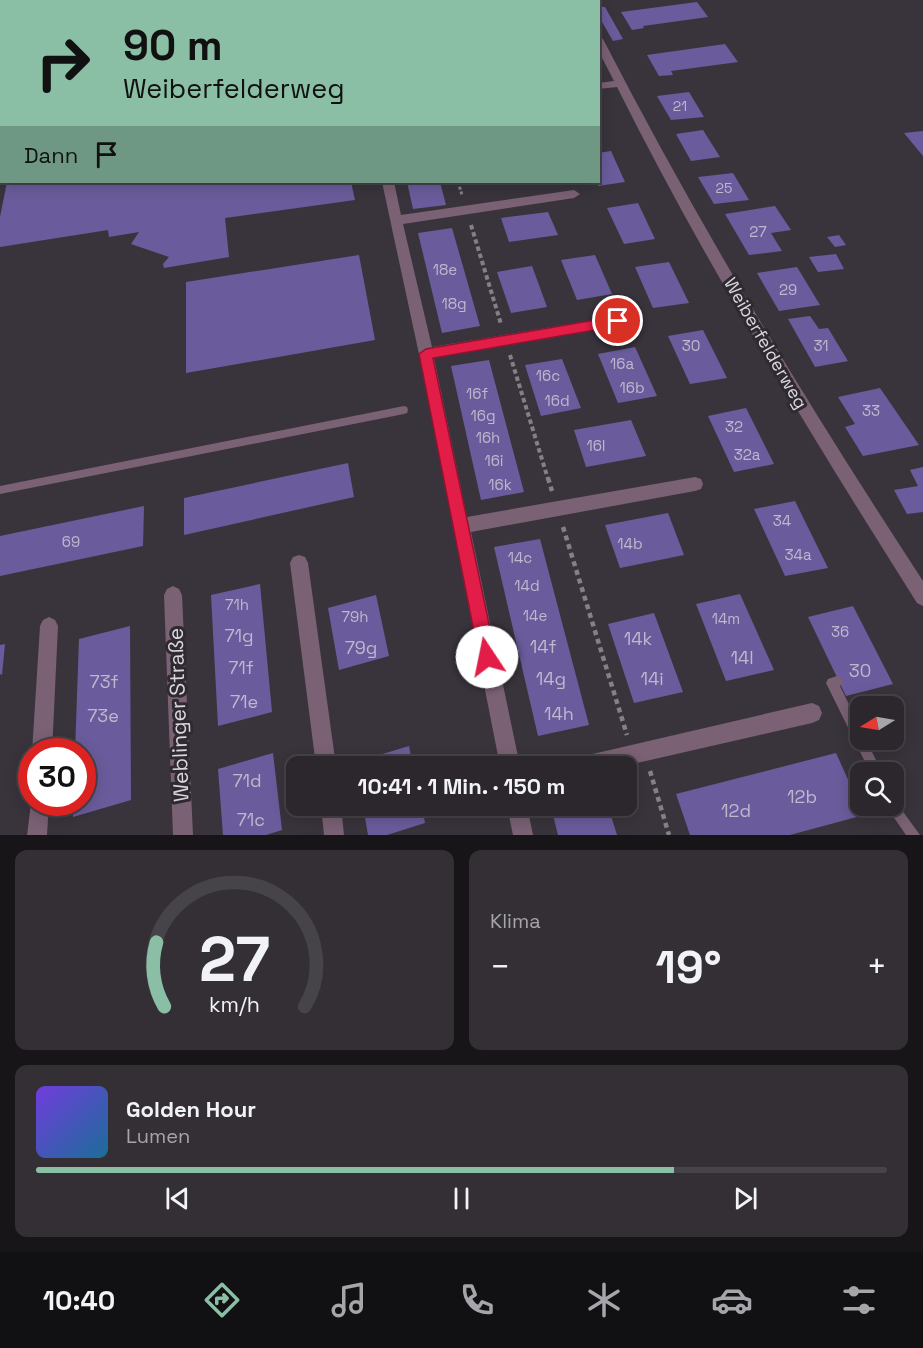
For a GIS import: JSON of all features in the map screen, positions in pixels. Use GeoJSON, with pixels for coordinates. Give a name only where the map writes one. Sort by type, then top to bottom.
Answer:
{"type":"FeatureCollection","features":[{"type":"Feature","properties":{"kind":"street","name":"Weiberfelderweg"},"geometry":{"type":"LineString","coordinates":[[600,43],[747,313],[923,597]]}},
{"type":"Feature","properties":{"kind":"street"},"geometry":{"type":"LineString","coordinates":[[600,86],[620,83]]}},
{"type":"Feature","properties":{"kind":"street"},"geometry":{"type":"LineString","coordinates":[[388,183],[426,354],[508,756]]}},
{"type":"Feature","properties":{"kind":"street"},"geometry":{"type":"LineString","coordinates":[[398,220],[574,194]]}},
{"type":"Feature","properties":{"kind":"street"},"geometry":{"type":"LineString","coordinates":[[426,354],[618,321]]}},
{"type":"Feature","properties":{"kind":"street"},"geometry":{"type":"LineString","coordinates":[[460,526],[695,484]]}},
{"type":"Feature","properties":{"kind":"street"},"geometry":{"type":"LineString","coordinates":[[299,563],[325,756]]}},
{"type":"Feature","properties":{"kind":"street","name":"Weblinger Straße"},"geometry":{"type":"LineString","coordinates":[[173,595],[183,835]]}},
{"type":"Feature","properties":{"kind":"street"},"geometry":{"type":"LineString","coordinates":[[43,738],[49,626]]}},
{"type":"Feature","properties":{"kind":"street"},"geometry":{"type":"LineString","coordinates":[[627,756],[812,713]]}},
{"type":"Feature","properties":{"kind":"street"},"geometry":{"type":"LineString","coordinates":[[37,835],[38,816]]}},
{"type":"Feature","properties":{"kind":"street"},"geometry":{"type":"LineString","coordinates":[[332,816],[334,835]]}},
{"type":"Feature","properties":{"kind":"street"},"geometry":{"type":"LineString","coordinates":[[519,816],[523,835]]}},
{"type":"Feature","properties":{"kind":"lane"},"geometry":{"type":"LineString","coordinates":[[0,490],[404,410]]}},
{"type":"Feature","properties":{"kind":"lane"},"geometry":{"type":"LineString","coordinates":[[837,682],[832,683],[871,762]]}},
{"type":"Feature","properties":{"kind":"lane"},"geometry":{"type":"LineString","coordinates":[[900,816],[914,835]]}},
{"type":"Feature","properties":{"kind":"building"},"geometry":{"type":"Polygon","coordinates":[[[697,2],[708,17],[643,26],[644,28],[632,30],[621,12],[697,2]]]}},
{"type":"Feature","properties":{"kind":"building"},"geometry":{"type":"Polygon","coordinates":[[[600,7],[605,7],[623,39],[613,41],[600,18],[600,7]]]}},
{"type":"Feature","properties":{"kind":"building"},"geometry":{"type":"Polygon","coordinates":[[[725,44],[738,62],[671,71],[673,75],[659,76],[647,55],[725,44]]]}},
{"type":"Feature","properties":{"kind":"building"},"geometry":{"type":"Polygon","coordinates":[[[689,92],[704,117],[671,120],[657,96],[689,92]]]}},
{"type":"Feature","properties":{"kind":"building"},"geometry":{"type":"Polygon","coordinates":[[[703,130],[720,157],[691,161],[676,134],[703,130]]]}},
{"type":"Feature","properties":{"kind":"building"},"geometry":{"type":"Polygon","coordinates":[[[923,131],[923,156],[904,133],[923,131]]]}},
{"type":"Feature","properties":{"kind":"building"},"geometry":{"type":"Polygon","coordinates":[[[611,151],[625,182],[598,186],[600,183],[600,153],[611,151]]]}},
{"type":"Feature","properties":{"kind":"building"},"geometry":{"type":"Polygon","coordinates":[[[733,173],[749,200],[714,204],[698,177],[733,173]]]}},
{"type":"Feature","properties":{"kind":"building"},"geometry":{"type":"Polygon","coordinates":[[[7,183],[351,183],[355,200],[225,218],[229,257],[164,268],[163,264],[169,257],[131,244],[139,232],[109,237],[108,230],[0,247],[0,217],[7,183]]]}},
{"type":"Feature","properties":{"kind":"building"},"geometry":{"type":"Polygon","coordinates":[[[407,183],[440,183],[446,205],[413,209],[407,183]]]}},
{"type":"Feature","properties":{"kind":"building"},"geometry":{"type":"Polygon","coordinates":[[[638,203],[655,239],[624,244],[607,208],[638,203]]]}},
{"type":"Feature","properties":{"kind":"building"},"geometry":{"type":"Polygon","coordinates":[[[775,206],[791,230],[771,233],[782,251],[749,255],[725,214],[775,206]]]}},
{"type":"Feature","properties":{"kind":"building"},"geometry":{"type":"Polygon","coordinates":[[[548,212],[558,235],[509,242],[501,218],[548,212]]]}},
{"type":"Feature","properties":{"kind":"building"},"geometry":{"type":"Polygon","coordinates":[[[452,228],[480,326],[442,333],[418,233],[452,228]]]}},
{"type":"Feature","properties":{"kind":"building"},"geometry":{"type":"Polygon","coordinates":[[[839,235],[846,245],[835,247],[827,237],[839,235]]]}},
{"type":"Feature","properties":{"kind":"building"},"geometry":{"type":"Polygon","coordinates":[[[836,254],[844,269],[818,272],[809,257],[836,254]]]}},
{"type":"Feature","properties":{"kind":"building"},"geometry":{"type":"Polygon","coordinates":[[[359,255],[375,340],[186,373],[186,282],[359,255]]]}},
{"type":"Feature","properties":{"kind":"building"},"geometry":{"type":"Polygon","coordinates":[[[595,255],[612,294],[577,300],[561,260],[595,255]]]}},
{"type":"Feature","properties":{"kind":"building"},"geometry":{"type":"Polygon","coordinates":[[[669,262],[689,303],[653,308],[635,267],[669,262]]]}},
{"type":"Feature","properties":{"kind":"building"},"geometry":{"type":"Polygon","coordinates":[[[532,266],[547,307],[511,313],[497,272],[532,266]]]}},
{"type":"Feature","properties":{"kind":"building"},"geometry":{"type":"Polygon","coordinates":[[[797,267],[820,305],[779,311],[757,273],[797,267]]]}},
{"type":"Feature","properties":{"kind":"building"},"geometry":{"type":"Polygon","coordinates":[[[810,316],[819,329],[828,328],[848,361],[815,367],[788,319],[810,316]]]}},
{"type":"Feature","properties":{"kind":"building"},"geometry":{"type":"Polygon","coordinates":[[[703,330],[727,378],[690,384],[668,336],[703,330]]]}},
{"type":"Feature","properties":{"kind":"building"},"geometry":{"type":"Polygon","coordinates":[[[635,347],[657,396],[618,403],[598,354],[635,347]]]}},
{"type":"Feature","properties":{"kind":"building"},"geometry":{"type":"Polygon","coordinates":[[[562,359],[581,408],[541,416],[525,365],[562,359]]]}},
{"type":"Feature","properties":{"kind":"building"},"geometry":{"type":"Polygon","coordinates":[[[489,360],[524,492],[481,500],[451,366],[489,360]]]}},
{"type":"Feature","properties":{"kind":"building"},"geometry":{"type":"Polygon","coordinates":[[[880,388],[919,445],[863,456],[845,427],[855,424],[838,397],[880,388]]]}},
{"type":"Feature","properties":{"kind":"building"},"geometry":{"type":"Polygon","coordinates":[[[746,408],[774,464],[734,472],[708,416],[746,408]]]}},
{"type":"Feature","properties":{"kind":"building"},"geometry":{"type":"Polygon","coordinates":[[[631,420],[646,456],[586,467],[574,430],[631,420]]]}},
{"type":"Feature","properties":{"kind":"building"},"geometry":{"type":"Polygon","coordinates":[[[348,463],[354,497],[184,535],[184,498],[348,463]]]}},
{"type":"Feature","properties":{"kind":"building"},"geometry":{"type":"Polygon","coordinates":[[[923,467],[923,512],[907,514],[894,490],[918,486],[910,470],[923,467]]]}},
{"type":"Feature","properties":{"kind":"building"},"geometry":{"type":"Polygon","coordinates":[[[795,501],[828,568],[785,576],[754,509],[795,501]]]}},
{"type":"Feature","properties":{"kind":"building"},"geometry":{"type":"Polygon","coordinates":[[[144,506],[143,546],[0,576],[0,536],[144,506]]]}},
{"type":"Feature","properties":{"kind":"building"},"geometry":{"type":"Polygon","coordinates":[[[668,513],[684,555],[620,568],[605,525],[668,513]]]}},
{"type":"Feature","properties":{"kind":"building"},"geometry":{"type":"Polygon","coordinates":[[[540,539],[589,725],[538,736],[494,547],[540,539]]]}},
{"type":"Feature","properties":{"kind":"building"},"geometry":{"type":"Polygon","coordinates":[[[260,584],[272,712],[218,726],[211,595],[260,584]]]}},
{"type":"Feature","properties":{"kind":"building"},"geometry":{"type":"Polygon","coordinates":[[[740,594],[774,670],[726,681],[696,604],[740,594]]]}},
{"type":"Feature","properties":{"kind":"building"},"geometry":{"type":"Polygon","coordinates":[[[376,595],[389,656],[339,670],[328,608],[376,595]]]}},
{"type":"Feature","properties":{"kind":"building"},"geometry":{"type":"Polygon","coordinates":[[[853,606],[893,684],[846,696],[808,617],[853,606]]]}},
{"type":"Feature","properties":{"kind":"building"},"geometry":{"type":"Polygon","coordinates":[[[654,613],[683,692],[634,703],[608,624],[654,613]]]}},
{"type":"Feature","properties":{"kind":"building"},"geometry":{"type":"Polygon","coordinates":[[[130,626],[131,800],[96,810],[96,738],[75,738],[79,639],[130,626]]]}},
{"type":"Feature","properties":{"kind":"building"},"geometry":{"type":"Polygon","coordinates":[[[5,644],[2,675],[0,674],[0,645],[5,644]]]}},
{"type":"Feature","properties":{"kind":"building"},"geometry":{"type":"Polygon","coordinates":[[[409,746],[411,756],[376,756],[409,746]]]}},
{"type":"Feature","properties":{"kind":"building"},"geometry":{"type":"Polygon","coordinates":[[[273,753],[282,830],[266,835],[223,835],[218,769],[273,753]]]}},
{"type":"Feature","properties":{"kind":"building"},"geometry":{"type":"Polygon","coordinates":[[[836,753],[850,784],[850,816],[860,816],[790,835],[690,835],[676,794],[836,753]]]}},
{"type":"Feature","properties":{"kind":"building"},"geometry":{"type":"Polygon","coordinates":[[[365,816],[424,816],[425,823],[387,835],[368,835],[365,816]]]}},
{"type":"Feature","properties":{"kind":"building"},"geometry":{"type":"Polygon","coordinates":[[[553,816],[611,816],[617,835],[558,835],[553,816]]]}},
{"type":"Feature","properties":{"kind":"route"},"geometry":{"type":"LineString","coordinates":[[487,657],[426,354],[618,321]]}}]}
